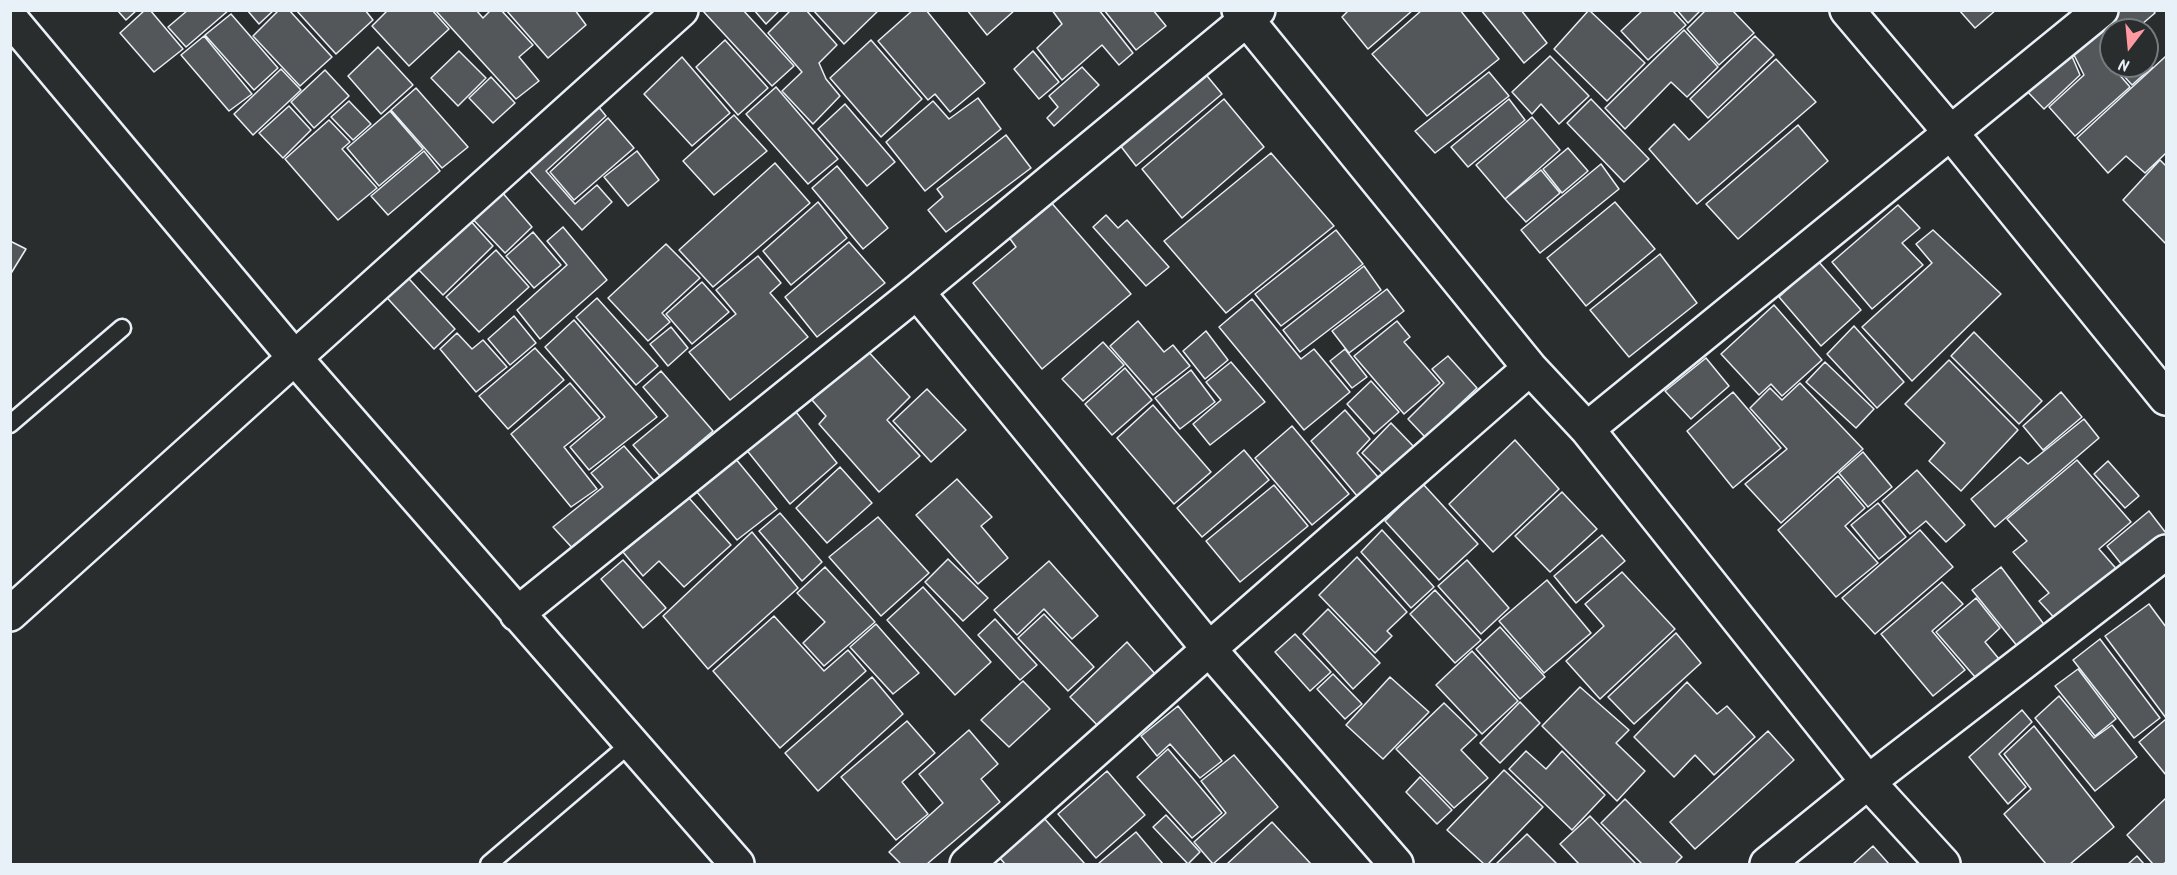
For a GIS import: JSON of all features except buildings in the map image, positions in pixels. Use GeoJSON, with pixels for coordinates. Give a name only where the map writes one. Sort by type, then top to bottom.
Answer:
{"type":"FeatureCollection","features":[{"type":"Feature","properties":{"kind":"street"},"geometry":{"type":"LineString","coordinates":[[1847,10],[1951,133],[2166,398]]}},
{"type":"Feature","properties":{"kind":"street"},"geometry":{"type":"LineString","coordinates":[[1587,429],[2101,10]]}},
{"type":"Feature","properties":{"kind":"street"},"geometry":{"type":"LineString","coordinates":[[517,614],[917,292],[1248,14],[1530,368],[1587,429],[1868,782],[1943,864]]}},
{"type":"Feature","properties":{"kind":"street"},"geometry":{"type":"LineString","coordinates":[[10,614],[667,15]]}},
{"type":"Feature","properties":{"kind":"street"},"geometry":{"type":"LineString","coordinates":[[10,18],[294,357],[737,864]]}},
{"type":"Feature","properties":{"kind":"street"},"geometry":{"type":"LineString","coordinates":[[917,292],[1209,649],[1396,864]]}},
{"type":"Feature","properties":{"kind":"street"},"geometry":{"type":"LineString","coordinates":[[967,864],[1530,368]]}},
{"type":"Feature","properties":{"kind":"street"},"geometry":{"type":"LineString","coordinates":[[1767,864],[1868,782],[2166,552]]}},
{"type":"Feature","properties":{"kind":"lane"},"geometry":{"type":"LineString","coordinates":[[10,424],[122,328]]}},
{"type":"Feature","properties":{"kind":"lane"},"geometry":{"type":"LineString","coordinates":[[489,864],[631,743]]}}]}
